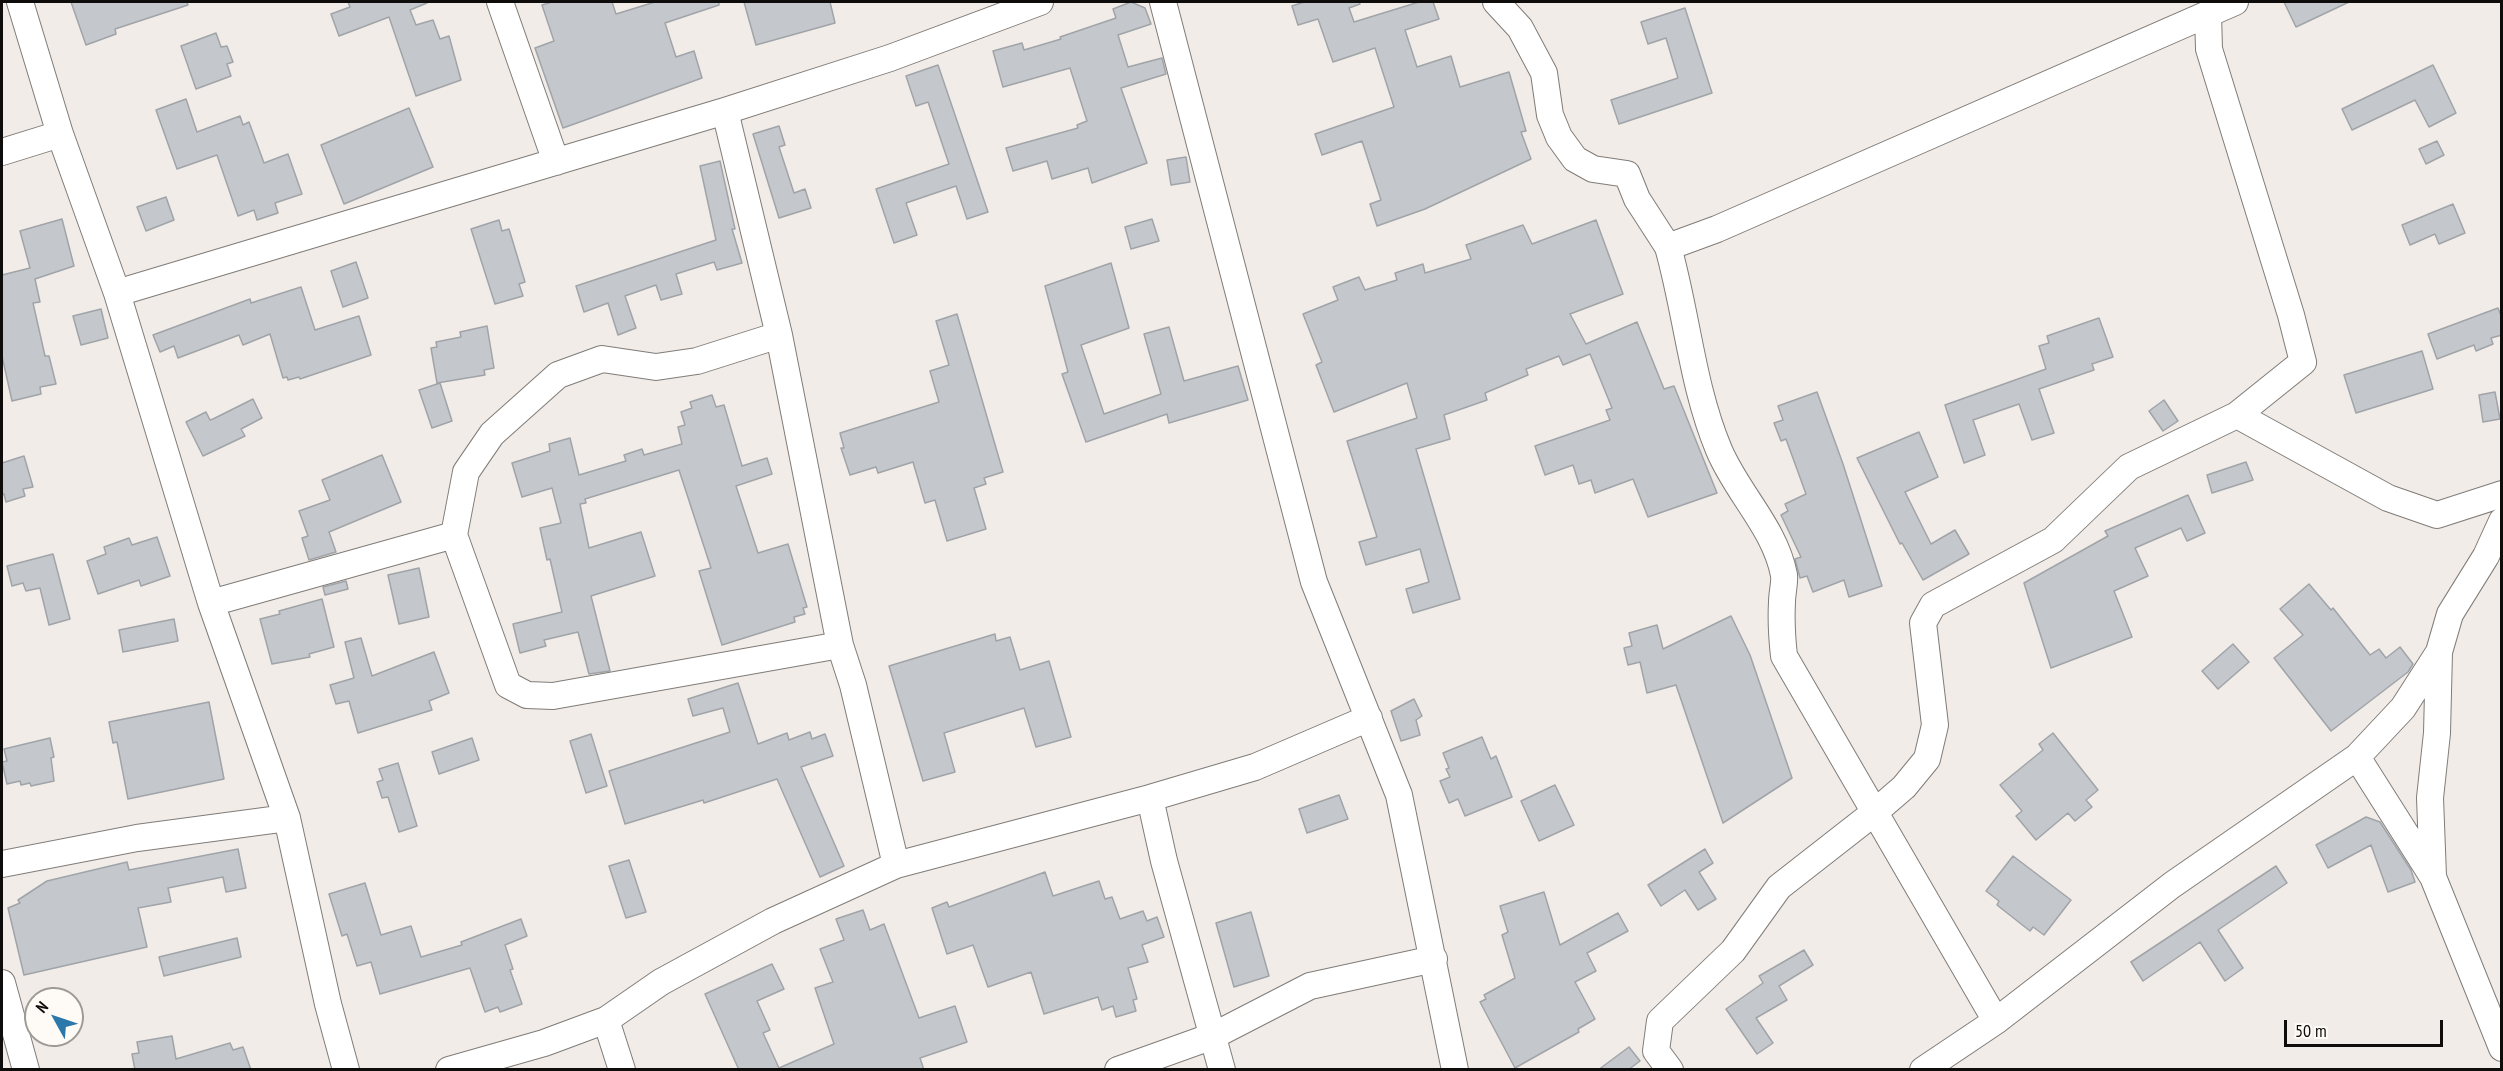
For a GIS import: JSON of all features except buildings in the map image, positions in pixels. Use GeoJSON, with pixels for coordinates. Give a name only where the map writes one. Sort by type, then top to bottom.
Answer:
{"type":"FeatureCollection","features":[{"type":"Feature","properties":{"kind":"street"},"geometry":{"type":"LineString","coordinates":[[20,2],[60,134],[117,293],[211,603],[287,818],[328,1004],[346,1070]]}},
{"type":"Feature","properties":{"kind":"street"},"geometry":{"type":"LineString","coordinates":[[500,2],[556,162]]}},
{"type":"Feature","properties":{"kind":"street"},"geometry":{"type":"LineString","coordinates":[[117,293],[725,111],[890,58],[1040,2]]}},
{"type":"Feature","properties":{"kind":"street"},"geometry":{"type":"LineString","coordinates":[[1163,2],[1314,582],[1400,795],[1455,1070]]}},
{"type":"Feature","properties":{"kind":"street"},"geometry":{"type":"LineString","coordinates":[[1496,2],[1520,28],[1544,73],[1550,115],[1559,137],[1575,159],[1593,170],[1627,174],[1637,199],[1668,247],[1678,284],[1693,365],[1719,450],[1734,479],[1775,545],[1784,576],[1782,603],[1784,656],[1996,1021]]}},
{"type":"Feature","properties":{"kind":"street"},"geometry":{"type":"LineString","coordinates":[[1668,247],[1717,229],[2235,2]]}},
{"type":"Feature","properties":{"kind":"street"},"geometry":{"type":"LineString","coordinates":[[1670,1070],[1656,1051],[1660,1021],[1733,951],[1779,887],[1904,787],[1927,759],[1935,725],[1923,623],[1933,605],[2053,540],[2129,467],[2236,415],[2303,362],[2291,315],[2209,49],[2208,14]]}},
{"type":"Feature","properties":{"kind":"street"},"geometry":{"type":"LineString","coordinates":[[725,111],[779,335],[840,645],[853,685],[896,865]]}},
{"type":"Feature","properties":{"kind":"street"},"geometry":{"type":"LineString","coordinates":[[2,152],[60,134]]}},
{"type":"Feature","properties":{"kind":"street"},"geometry":{"type":"LineString","coordinates":[[779,335],[698,361],[656,367],[602,359],[558,375],[492,434],[466,472],[454,535],[508,685],[527,695],[553,696],[840,645]]}},
{"type":"Feature","properties":{"kind":"street"},"geometry":{"type":"LineString","coordinates":[[2236,415],[2388,498],[2437,515],[2502,494]]}},
{"type":"Feature","properties":{"kind":"street"},"geometry":{"type":"LineString","coordinates":[[2433,877],[2430,798],[2437,733],[2439,652],[2450,614],[2486,556],[2502,521]]}},
{"type":"Feature","properties":{"kind":"street"},"geometry":{"type":"LineString","coordinates":[[211,603],[454,535]]}},
{"type":"Feature","properties":{"kind":"street"},"geometry":{"type":"LineString","coordinates":[[1923,1070],[1996,1021],[2172,885],[2357,757],[2403,708],[2439,652]]}},
{"type":"Feature","properties":{"kind":"street"},"geometry":{"type":"LineString","coordinates":[[449,1070],[544,1043],[606,1020],[661,982],[773,921],[896,865],[1150,798],[1255,767],[1368,718]]}},
{"type":"Feature","properties":{"kind":"street"},"geometry":{"type":"LineString","coordinates":[[2357,757],[2433,877],[2502,1048]]}},
{"type":"Feature","properties":{"kind":"street"},"geometry":{"type":"LineString","coordinates":[[1150,798],[1164,861],[1222,1070]]}},
{"type":"Feature","properties":{"kind":"street"},"geometry":{"type":"LineString","coordinates":[[2,864],[137,838],[287,818]]}},
{"type":"Feature","properties":{"kind":"street"},"geometry":{"type":"LineString","coordinates":[[1118,1070],[1213,1036],[1310,987],[1434,959]]}},
{"type":"Feature","properties":{"kind":"street"},"geometry":{"type":"LineString","coordinates":[[2,983],[26,1070]]}},
{"type":"Feature","properties":{"kind":"street"},"geometry":{"type":"LineString","coordinates":[[606,1020],[622,1070]]}}]}
